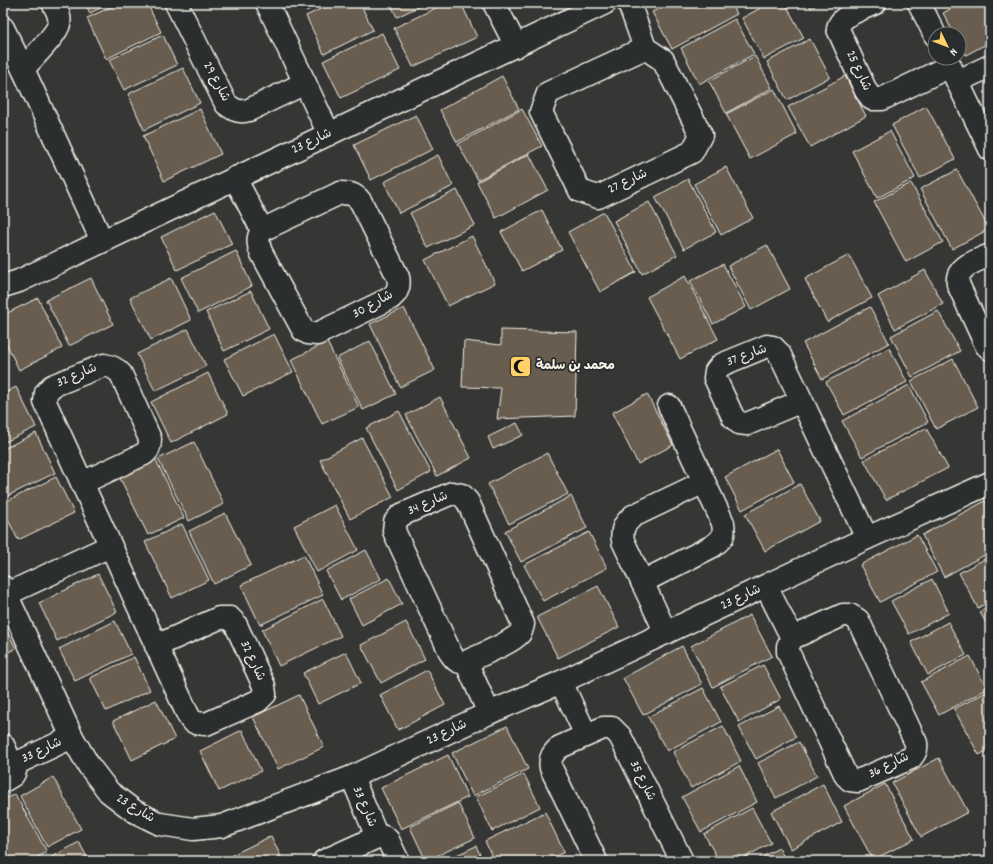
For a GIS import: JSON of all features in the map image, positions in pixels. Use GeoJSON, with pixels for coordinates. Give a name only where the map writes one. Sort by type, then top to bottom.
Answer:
{"type":"FeatureCollection","features":[{"type":"Feature","properties":{"kind":"street"},"geometry":{"type":"LineString","coordinates":[[23,69],[59,24],[59,14],[53,3]]}},
{"type":"Feature","properties":{"kind":"street","name":"شارع 29"},"geometry":{"type":"LineString","coordinates":[[176,3],[226,104],[234,110],[242,112],[249,110],[305,83]]}},
{"type":"Feature","properties":{"kind":"street"},"geometry":{"type":"LineString","coordinates":[[267,3],[329,134]]}},
{"type":"Feature","properties":{"kind":"street"},"geometry":{"type":"LineString","coordinates":[[494,3],[516,46]]}},
{"type":"Feature","properties":{"kind":"street","name":"شارع 23"},"geometry":{"type":"LineString","coordinates":[[8,287],[605,3]]}},
{"type":"Feature","properties":{"kind":"street"},"geometry":{"type":"LineString","coordinates":[[629,3],[645,48]]}},
{"type":"Feature","properties":{"kind":"street","name":"شارع 25"},"geometry":{"type":"LineString","coordinates":[[875,3],[845,17],[838,25],[838,29],[866,91],[872,99],[882,99],[951,68],[990,66]]}},
{"type":"Feature","properties":{"kind":"street"},"geometry":{"type":"LineString","coordinates":[[919,3],[930,26]]}},
{"type":"Feature","properties":{"kind":"street"},"geometry":{"type":"LineString","coordinates":[[3,28],[102,241]]}},
{"type":"Feature","properties":{"kind":"street","name":"شارع 27"},"geometry":{"type":"LineString","coordinates":[[645,48],[663,60],[701,135],[692,152],[598,197],[580,191],[541,112],[548,93],[645,48]]}},
{"type":"Feature","properties":{"kind":"street"},"geometry":{"type":"LineString","coordinates":[[951,68],[990,149]]}},
{"type":"Feature","properties":{"kind":"street"},"geometry":{"type":"LineString","coordinates":[[235,178],[262,230]]}},
{"type":"Feature","properties":{"kind":"street","name":"شارع 30"},"geometry":{"type":"LineString","coordinates":[[340,193],[354,195],[361,202],[398,277],[399,288],[391,298],[317,334],[308,333],[299,325],[261,252],[258,237],[262,230],[340,193]]}},
{"type":"Feature","properties":{"kind":"street"},"geometry":{"type":"LineString","coordinates":[[990,255],[967,266],[958,273],[957,279],[986,345],[990,349]]}},
{"type":"Feature","properties":{"kind":"street","name":"شارع 32"},"geometry":{"type":"LineString","coordinates":[[82,483],[144,454],[149,450],[150,439],[121,374],[109,365],[104,365],[52,386],[46,393],[45,402],[110,546],[156,646],[188,715],[191,720],[196,723],[206,724],[258,701],[265,694],[264,686],[235,623],[230,618],[219,618],[156,646]]}},
{"type":"Feature","properties":{"kind":"street"},"geometry":{"type":"LineString","coordinates":[[802,401],[867,538]]}},
{"type":"Feature","properties":{"kind":"street"},"geometry":{"type":"LineString","coordinates":[[642,582],[713,546],[721,540],[724,534],[722,523],[669,406]]}},
{"type":"Feature","properties":{"kind":"street"},"geometry":{"type":"LineString","coordinates":[[666,633],[622,541],[625,522],[633,516],[704,482]]}},
{"type":"Feature","properties":{"kind":"street","name":"شارع 23"},"geometry":{"type":"LineString","coordinates":[[5,591],[72,737],[89,766],[109,792],[134,811],[160,824],[193,829],[222,826],[352,777],[666,633],[867,538],[990,483]]}},
{"type":"Feature","properties":{"kind":"street","name":"شارع 34"},"geometry":{"type":"LineString","coordinates":[[452,493],[457,493],[468,502],[523,624],[520,634],[511,640],[466,662],[458,662],[451,654],[394,532],[395,522],[401,515],[452,493]]}},
{"type":"Feature","properties":{"kind":"street"},"geometry":{"type":"LineString","coordinates":[[5,591],[110,546]]}},
{"type":"Feature","properties":{"kind":"street"},"geometry":{"type":"LineString","coordinates":[[766,586],[792,638]]}},
{"type":"Feature","properties":{"kind":"street","name":"شارع 36"},"geometry":{"type":"LineString","coordinates":[[850,615],[858,620],[916,743],[917,748],[911,758],[858,781],[850,780],[846,776],[788,652],[788,646],[792,638],[843,616],[850,615]]}},
{"type":"Feature","properties":{"kind":"street"},"geometry":{"type":"LineString","coordinates":[[466,662],[489,713]]}},
{"type":"Feature","properties":{"kind":"street"},"geometry":{"type":"LineString","coordinates":[[560,682],[586,735]]}},
{"type":"Feature","properties":{"kind":"street","name":"شارع 35"},"geometry":{"type":"LineString","coordinates":[[596,861],[551,768],[550,763],[555,752],[560,747],[603,728],[612,728],[620,736],[682,861]]}},
{"type":"Feature","properties":{"kind":"street","name":"شارع 33"},"geometry":{"type":"LineString","coordinates":[[3,745],[8,773],[72,737]]}},
{"type":"Feature","properties":{"kind":"street","name":"شارع 33"},"geometry":{"type":"LineString","coordinates":[[352,777],[376,837]]}},
{"type":"Feature","properties":{"kind":"street","name":"شارع 33"},"geometry":{"type":"LineString","coordinates":[[324,861],[376,837],[386,837],[398,861]]}},
{"type":"Feature","properties":{"kind":"building"},"geometry":{"type":"Polygon","coordinates":[[[85,3],[111,3],[90,13],[85,3]]]}},
{"type":"Feature","properties":{"kind":"building"},"geometry":{"type":"Polygon","coordinates":[[[119,3],[147,3],[161,32],[106,59],[87,18],[119,3]]]}},
{"type":"Feature","properties":{"kind":"building"},"geometry":{"type":"Polygon","coordinates":[[[302,3],[324,3],[306,11],[302,3]]]}},
{"type":"Feature","properties":{"kind":"building"},"geometry":{"type":"Polygon","coordinates":[[[333,3],[360,3],[373,30],[324,54],[306,16],[333,3]]]}},
{"type":"Feature","properties":{"kind":"building"},"geometry":{"type":"Polygon","coordinates":[[[390,3],[426,3],[397,17],[390,3]]]}},
{"type":"Feature","properties":{"kind":"building"},"geometry":{"type":"Polygon","coordinates":[[[446,3],[461,3],[477,37],[413,67],[394,28],[446,3]]]}},
{"type":"Feature","properties":{"kind":"building"},"geometry":{"type":"Polygon","coordinates":[[[670,3],[731,3],[737,14],[672,49],[652,12],[670,3]]]}},
{"type":"Feature","properties":{"kind":"building"},"geometry":{"type":"Polygon","coordinates":[[[770,3],[785,3],[804,38],[764,59],[742,18],[770,3]]]}},
{"type":"Feature","properties":{"kind":"building"},"geometry":{"type":"Polygon","coordinates":[[[808,3],[820,3],[811,8],[808,3]]]}},
{"type":"Feature","properties":{"kind":"building"},"geometry":{"type":"Polygon","coordinates":[[[961,3],[990,3],[990,42],[967,54],[967,26],[950,26],[943,13],[961,3]]]}},
{"type":"Feature","properties":{"kind":"building"},"geometry":{"type":"Polygon","coordinates":[[[735,19],[754,54],[699,84],[681,48],[735,19]]]}},
{"type":"Feature","properties":{"kind":"building"},"geometry":{"type":"Polygon","coordinates":[[[382,33],[400,70],[341,98],[323,61],[382,33]]]}},
{"type":"Feature","properties":{"kind":"building"},"geometry":{"type":"Polygon","coordinates":[[[163,35],[177,65],[124,90],[109,60],[163,35]]]}},
{"type":"Feature","properties":{"kind":"building"},"geometry":{"type":"Polygon","coordinates":[[[810,39],[830,77],[787,100],[767,62],[810,39]]]}},
{"type":"Feature","properties":{"kind":"building"},"geometry":{"type":"Polygon","coordinates":[[[755,56],[772,88],[726,113],[709,81],[755,56]]]}},
{"type":"Feature","properties":{"kind":"building"},"geometry":{"type":"Polygon","coordinates":[[[183,68],[200,103],[144,130],[128,94],[183,68]]]}},
{"type":"Feature","properties":{"kind":"building"},"geometry":{"type":"Polygon","coordinates":[[[502,76],[519,109],[457,142],[440,110],[502,76]]]}},
{"type":"Feature","properties":{"kind":"building"},"geometry":{"type":"Polygon","coordinates":[[[845,76],[866,116],[810,147],[788,107],[845,76]]]}},
{"type":"Feature","properties":{"kind":"building"},"geometry":{"type":"Polygon","coordinates":[[[774,89],[797,134],[750,159],[726,114],[774,89]]]}},
{"type":"Feature","properties":{"kind":"building"},"geometry":{"type":"Polygon","coordinates":[[[926,106],[955,159],[920,178],[892,125],[926,106]]]}},
{"type":"Feature","properties":{"kind":"building"},"geometry":{"type":"Polygon","coordinates":[[[200,109],[221,154],[164,181],[143,136],[200,109]]]}},
{"type":"Feature","properties":{"kind":"building"},"geometry":{"type":"Polygon","coordinates":[[[522,109],[542,146],[478,180],[458,144],[522,109]]]}},
{"type":"Feature","properties":{"kind":"building"},"geometry":{"type":"Polygon","coordinates":[[[416,115],[433,149],[371,180],[354,145],[416,115]]]}},
{"type":"Feature","properties":{"kind":"building"},"geometry":{"type":"Polygon","coordinates":[[[890,131],[915,178],[877,198],[852,151],[890,131]]]}},
{"type":"Feature","properties":{"kind":"building"},"geometry":{"type":"Polygon","coordinates":[[[529,154],[548,190],[496,218],[477,182],[529,154]]]}},
{"type":"Feature","properties":{"kind":"building"},"geometry":{"type":"Polygon","coordinates":[[[438,155],[453,186],[399,213],[384,182],[438,155]]]}},
{"type":"Feature","properties":{"kind":"building"},"geometry":{"type":"Polygon","coordinates":[[[726,167],[753,218],[721,235],[694,184],[726,167]]]}},
{"type":"Feature","properties":{"kind":"building"},"geometry":{"type":"Polygon","coordinates":[[[957,170],[989,229],[952,249],[920,189],[957,170]]]}},
{"type":"Feature","properties":{"kind":"building"},"geometry":{"type":"Polygon","coordinates":[[[688,179],[716,232],[684,249],[655,197],[688,179]]]}},
{"type":"Feature","properties":{"kind":"building"},"geometry":{"type":"Polygon","coordinates":[[[911,183],[943,242],[906,262],[874,202],[911,183]]]}},
{"type":"Feature","properties":{"kind":"building"},"geometry":{"type":"Polygon","coordinates":[[[457,190],[475,225],[428,248],[410,213],[457,190]]]}},
{"type":"Feature","properties":{"kind":"building"},"geometry":{"type":"Polygon","coordinates":[[[649,202],[677,255],[642,274],[614,221],[649,202]]]}},
{"type":"Feature","properties":{"kind":"building"},"geometry":{"type":"Polygon","coordinates":[[[215,210],[232,244],[177,270],[161,237],[215,210]]]}},
{"type":"Feature","properties":{"kind":"building"},"geometry":{"type":"Polygon","coordinates":[[[542,210],[562,250],[522,271],[501,232],[542,210]]]}},
{"type":"Feature","properties":{"kind":"building"},"geometry":{"type":"Polygon","coordinates":[[[604,212],[636,272],[600,292],[568,232],[604,212]]]}},
{"type":"Feature","properties":{"kind":"building"},"geometry":{"type":"Polygon","coordinates":[[[472,236],[495,283],[448,306],[425,260],[472,236]]]}},
{"type":"Feature","properties":{"kind":"building"},"geometry":{"type":"Polygon","coordinates":[[[767,245],[790,289],[751,310],[728,266],[767,245]]]}},
{"type":"Feature","properties":{"kind":"building"},"geometry":{"type":"Polygon","coordinates":[[[236,251],[252,286],[198,313],[181,278],[236,251]]]}},
{"type":"Feature","properties":{"kind":"building"},"geometry":{"type":"Polygon","coordinates":[[[849,255],[872,298],[827,322],[805,279],[849,255]]]}},
{"type":"Feature","properties":{"kind":"building"},"geometry":{"type":"Polygon","coordinates":[[[723,264],[746,307],[713,324],[690,281],[723,264]]]}},
{"type":"Feature","properties":{"kind":"building"},"geometry":{"type":"Polygon","coordinates":[[[925,270],[943,304],[895,329],[878,296],[925,270]]]}},
{"type":"Feature","properties":{"kind":"building"},"geometry":{"type":"Polygon","coordinates":[[[685,276],[718,339],[680,359],[647,297],[685,276]]]}},
{"type":"Feature","properties":{"kind":"building"},"geometry":{"type":"Polygon","coordinates":[[[91,278],[113,324],[69,346],[46,300],[91,278]]]}},
{"type":"Feature","properties":{"kind":"building"},"geometry":{"type":"Polygon","coordinates":[[[171,278],[191,320],[151,340],[130,298],[171,278]]]}},
{"type":"Feature","properties":{"kind":"building"},"geometry":{"type":"Polygon","coordinates":[[[251,291],[269,329],[224,351],[206,312],[251,291]]]}},
{"type":"Feature","properties":{"kind":"building"},"geometry":{"type":"Polygon","coordinates":[[[38,298],[62,348],[19,370],[3,337],[3,315],[38,298]]]}},
{"type":"Feature","properties":{"kind":"building"},"geometry":{"type":"Polygon","coordinates":[[[870,307],[889,343],[822,379],[803,343],[870,307]]]}},
{"type":"Feature","properties":{"kind":"building"},"geometry":{"type":"Polygon","coordinates":[[[404,308],[435,370],[400,387],[370,324],[404,308]]]}},
{"type":"Feature","properties":{"kind":"building"},"geometry":{"type":"Polygon","coordinates":[[[938,311],[960,351],[912,377],[891,336],[938,311]]]}},
{"type":"Feature","properties":{"kind":"building"},"geometry":{"type":"Polygon","coordinates":[[[188,329],[206,366],[155,391],[137,354],[188,329]]]}},
{"type":"Feature","properties":{"kind":"building","name":"محمد بن سلمة"},"geometry":{"type":"Polygon","coordinates":[[[501,330],[577,332],[575,416],[497,419],[501,388],[462,387],[464,341],[501,345],[501,330]]]}},
{"type":"Feature","properties":{"kind":"building"},"geometry":{"type":"Polygon","coordinates":[[[274,334],[293,372],[243,396],[224,359],[274,334]]]}},
{"type":"Feature","properties":{"kind":"building"},"geometry":{"type":"Polygon","coordinates":[[[370,341],[396,394],[363,410],[337,358],[370,341]]]}},
{"type":"Feature","properties":{"kind":"building"},"geometry":{"type":"Polygon","coordinates":[[[327,342],[359,407],[322,424],[291,360],[327,342]]]}},
{"type":"Feature","properties":{"kind":"building"},"geometry":{"type":"Polygon","coordinates":[[[889,348],[907,382],[844,415],[826,382],[889,348]]]}},
{"type":"Feature","properties":{"kind":"building"},"geometry":{"type":"Polygon","coordinates":[[[953,359],[978,407],[936,429],[911,381],[953,359]]]}},
{"type":"Feature","properties":{"kind":"building"},"geometry":{"type":"Polygon","coordinates":[[[208,373],[228,414],[171,443],[151,402],[208,373]]]}},
{"type":"Feature","properties":{"kind":"building"},"geometry":{"type":"Polygon","coordinates":[[[909,385],[928,422],[862,457],[842,421],[909,385]]]}},
{"type":"Feature","properties":{"kind":"building"},"geometry":{"type":"Polygon","coordinates":[[[16,387],[36,427],[3,443],[3,394],[16,387]]]}},
{"type":"Feature","properties":{"kind":"building"},"geometry":{"type":"Polygon","coordinates":[[[647,394],[673,445],[638,464],[612,413],[647,394]]]}},
{"type":"Feature","properties":{"kind":"building"},"geometry":{"type":"Polygon","coordinates":[[[440,397],[471,458],[437,476],[406,415],[440,397]]]}},
{"type":"Feature","properties":{"kind":"building"},"geometry":{"type":"Polygon","coordinates":[[[399,411],[431,472],[398,490],[366,428],[399,411]]]}},
{"type":"Feature","properties":{"kind":"building"},"geometry":{"type":"Polygon","coordinates":[[[517,423],[523,435],[493,449],[488,437],[517,423]]]}},
{"type":"Feature","properties":{"kind":"building"},"geometry":{"type":"Polygon","coordinates":[[[926,428],[948,468],[886,500],[864,460],[926,428]]]}},
{"type":"Feature","properties":{"kind":"building"},"geometry":{"type":"Polygon","coordinates":[[[36,433],[55,473],[3,498],[3,449],[36,433]]]}},
{"type":"Feature","properties":{"kind":"building"},"geometry":{"type":"Polygon","coordinates":[[[362,438],[393,497],[350,519],[320,460],[362,438]]]}},
{"type":"Feature","properties":{"kind":"building"},"geometry":{"type":"Polygon","coordinates":[[[194,442],[224,504],[189,521],[158,459],[194,442]]]}},
{"type":"Feature","properties":{"kind":"building"},"geometry":{"type":"Polygon","coordinates":[[[777,449],[794,482],[742,510],[725,477],[777,449]]]}},
{"type":"Feature","properties":{"kind":"building"},"geometry":{"type":"Polygon","coordinates":[[[547,453],[568,494],[509,524],[488,484],[547,453]]]}},
{"type":"Feature","properties":{"kind":"building"},"geometry":{"type":"Polygon","coordinates":[[[154,456],[184,518],[148,535],[118,474],[154,456]]]}},
{"type":"Feature","properties":{"kind":"building"},"geometry":{"type":"Polygon","coordinates":[[[56,477],[74,513],[18,540],[3,509],[3,503],[56,477]]]}},
{"type":"Feature","properties":{"kind":"building"},"geometry":{"type":"Polygon","coordinates":[[[800,484],[820,521],[765,551],[745,514],[800,484]]]}},
{"type":"Feature","properties":{"kind":"building"},"geometry":{"type":"Polygon","coordinates":[[[571,496],[587,528],[521,562],[505,531],[571,496]]]}},
{"type":"Feature","properties":{"kind":"building"},"geometry":{"type":"Polygon","coordinates":[[[985,501],[990,510],[990,552],[944,577],[922,535],[985,501]]]}},
{"type":"Feature","properties":{"kind":"building"},"geometry":{"type":"Polygon","coordinates":[[[335,505],[358,550],[317,572],[294,526],[335,505]]]}},
{"type":"Feature","properties":{"kind":"building"},"geometry":{"type":"Polygon","coordinates":[[[225,513],[251,565],[214,584],[189,531],[225,513]]]}},
{"type":"Feature","properties":{"kind":"building"},"geometry":{"type":"Polygon","coordinates":[[[182,524],[209,580],[172,598],[145,542],[182,524]]]}},
{"type":"Feature","properties":{"kind":"building"},"geometry":{"type":"Polygon","coordinates":[[[589,532],[607,568],[543,601],[524,565],[589,532]]]}},
{"type":"Feature","properties":{"kind":"building"},"geometry":{"type":"Polygon","coordinates":[[[917,535],[937,572],[880,602],[860,565],[917,535]]]}},
{"type":"Feature","properties":{"kind":"building"},"geometry":{"type":"Polygon","coordinates":[[[366,550],[381,579],[341,600],[326,571],[366,550]]]}},
{"type":"Feature","properties":{"kind":"building"},"geometry":{"type":"Polygon","coordinates":[[[304,555],[323,595],[260,625],[241,585],[304,555]]]}},
{"type":"Feature","properties":{"kind":"building"},"geometry":{"type":"Polygon","coordinates":[[[990,556],[990,601],[978,608],[959,573],[990,556]]]}},
{"type":"Feature","properties":{"kind":"building"},"geometry":{"type":"Polygon","coordinates":[[[98,574],[117,612],[57,641],[39,603],[98,574]]]}},
{"type":"Feature","properties":{"kind":"building"},"geometry":{"type":"Polygon","coordinates":[[[389,578],[402,604],[362,625],[349,599],[389,578]]]}},
{"type":"Feature","properties":{"kind":"building"},"geometry":{"type":"Polygon","coordinates":[[[932,579],[949,613],[909,634],[891,601],[932,579]]]}},
{"type":"Feature","properties":{"kind":"building"},"geometry":{"type":"Polygon","coordinates":[[[598,586],[619,627],[558,658],[537,617],[598,586]]]}},
{"type":"Feature","properties":{"kind":"building"},"geometry":{"type":"Polygon","coordinates":[[[323,599],[341,636],[279,666],[262,630],[323,599]]]}},
{"type":"Feature","properties":{"kind":"building"},"geometry":{"type":"Polygon","coordinates":[[[990,606],[990,630],[980,612],[990,606]]]}},
{"type":"Feature","properties":{"kind":"building"},"geometry":{"type":"Polygon","coordinates":[[[750,615],[772,656],[713,687],[691,646],[750,615]]]}},
{"type":"Feature","properties":{"kind":"building"},"geometry":{"type":"Polygon","coordinates":[[[115,621],[131,654],[75,681],[59,649],[115,621]]]}},
{"type":"Feature","properties":{"kind":"building"},"geometry":{"type":"Polygon","coordinates":[[[406,622],[425,659],[381,683],[361,645],[406,622]]]}},
{"type":"Feature","properties":{"kind":"building"},"geometry":{"type":"Polygon","coordinates":[[[948,622],[966,655],[928,675],[911,642],[948,622]]]}},
{"type":"Feature","properties":{"kind":"building"},"geometry":{"type":"Polygon","coordinates":[[[3,624],[16,648],[3,655],[3,624]]]}},
{"type":"Feature","properties":{"kind":"building"},"geometry":{"type":"Polygon","coordinates":[[[682,646],[702,684],[643,715],[623,678],[682,646]]]}},
{"type":"Feature","properties":{"kind":"building"},"geometry":{"type":"Polygon","coordinates":[[[346,652],[361,683],[318,704],[303,673],[346,652]]]}},
{"type":"Feature","properties":{"kind":"building"},"geometry":{"type":"Polygon","coordinates":[[[970,656],[987,689],[939,715],[921,682],[970,656]]]}},
{"type":"Feature","properties":{"kind":"building"},"geometry":{"type":"Polygon","coordinates":[[[134,657],[150,690],[106,711],[90,678],[134,657]]]}},
{"type":"Feature","properties":{"kind":"building"},"geometry":{"type":"Polygon","coordinates":[[[763,665],[781,699],[739,722],[720,687],[763,665]]]}},
{"type":"Feature","properties":{"kind":"building"},"geometry":{"type":"Polygon","coordinates":[[[427,670],[445,705],[398,730],[380,695],[427,670]]]}},
{"type":"Feature","properties":{"kind":"building"},"geometry":{"type":"Polygon","coordinates":[[[703,688],[721,722],[667,751],[648,717],[703,688]]]}},
{"type":"Feature","properties":{"kind":"building"},"geometry":{"type":"Polygon","coordinates":[[[990,690],[990,749],[979,755],[954,709],[990,690]]]}},
{"type":"Feature","properties":{"kind":"building"},"geometry":{"type":"Polygon","coordinates":[[[299,695],[324,747],[278,769],[253,717],[299,695]]]}},
{"type":"Feature","properties":{"kind":"building"},"geometry":{"type":"Polygon","coordinates":[[[156,700],[175,739],[132,760],[113,721],[156,700]]]}},
{"type":"Feature","properties":{"kind":"building"},"geometry":{"type":"Polygon","coordinates":[[[779,706],[796,737],[756,759],[739,727],[779,706]]]}},
{"type":"Feature","properties":{"kind":"building"},"geometry":{"type":"Polygon","coordinates":[[[507,726],[528,769],[473,796],[452,753],[507,726]]]}},
{"type":"Feature","properties":{"kind":"building"},"geometry":{"type":"Polygon","coordinates":[[[723,726],[741,761],[691,788],[673,752],[723,726]]]}},
{"type":"Feature","properties":{"kind":"building"},"geometry":{"type":"Polygon","coordinates":[[[242,730],[261,771],[219,791],[200,751],[242,730]]]}},
{"type":"Feature","properties":{"kind":"building"},"geometry":{"type":"Polygon","coordinates":[[[799,742],[817,776],[776,798],[758,763],[799,742]]]}},
{"type":"Feature","properties":{"kind":"building"},"geometry":{"type":"Polygon","coordinates":[[[448,755],[468,797],[401,829],[381,788],[448,755]]]}},
{"type":"Feature","properties":{"kind":"building"},"geometry":{"type":"Polygon","coordinates":[[[939,758],[968,812],[921,837],[892,783],[939,758]]]}},
{"type":"Feature","properties":{"kind":"building"},"geometry":{"type":"Polygon","coordinates":[[[739,766],[757,802],[701,832],[682,797],[739,766]]]}},
{"type":"Feature","properties":{"kind":"building"},"geometry":{"type":"Polygon","coordinates":[[[524,774],[540,807],[492,831],[476,797],[524,774]]]}},
{"type":"Feature","properties":{"kind":"building"},"geometry":{"type":"Polygon","coordinates":[[[53,777],[81,829],[47,847],[20,796],[53,777]]]}},
{"type":"Feature","properties":{"kind":"building"},"geometry":{"type":"Polygon","coordinates":[[[823,784],[842,822],[791,849],[771,812],[823,784]]]}},
{"type":"Feature","properties":{"kind":"building"},"geometry":{"type":"Polygon","coordinates":[[[885,784],[914,839],[873,860],[844,806],[885,784]]]}},
{"type":"Feature","properties":{"kind":"building"},"geometry":{"type":"Polygon","coordinates":[[[15,794],[47,852],[31,861],[6,861],[3,855],[3,800],[15,794]]]}},
{"type":"Feature","properties":{"kind":"building"},"geometry":{"type":"Polygon","coordinates":[[[458,803],[475,838],[426,861],[410,827],[458,803]]]}},
{"type":"Feature","properties":{"kind":"building"},"geometry":{"type":"Polygon","coordinates":[[[752,808],[771,843],[738,861],[719,861],[704,834],[752,808]]]}},
{"type":"Feature","properties":{"kind":"building"},"geometry":{"type":"Polygon","coordinates":[[[545,812],[564,852],[546,861],[494,861],[485,841],[545,812]]]}},
{"type":"Feature","properties":{"kind":"building"},"geometry":{"type":"Polygon","coordinates":[[[271,836],[283,861],[220,861],[271,836]]]}},
{"type":"Feature","properties":{"kind":"building"},"geometry":{"type":"Polygon","coordinates":[[[79,842],[89,861],[45,861],[79,842]]]}},
{"type":"Feature","properties":{"kind":"building"},"geometry":{"type":"Polygon","coordinates":[[[476,846],[483,861],[444,861],[476,846]]]}},
{"type":"Feature","properties":{"kind":"building"},"geometry":{"type":"Polygon","coordinates":[[[779,848],[786,861],[754,861],[779,848]]]}},
{"type":"Feature","properties":{"kind":"place","name":"محمد بن سلمة"},"geometry":{"type":"Point","coordinates":[520,366]}}]}
